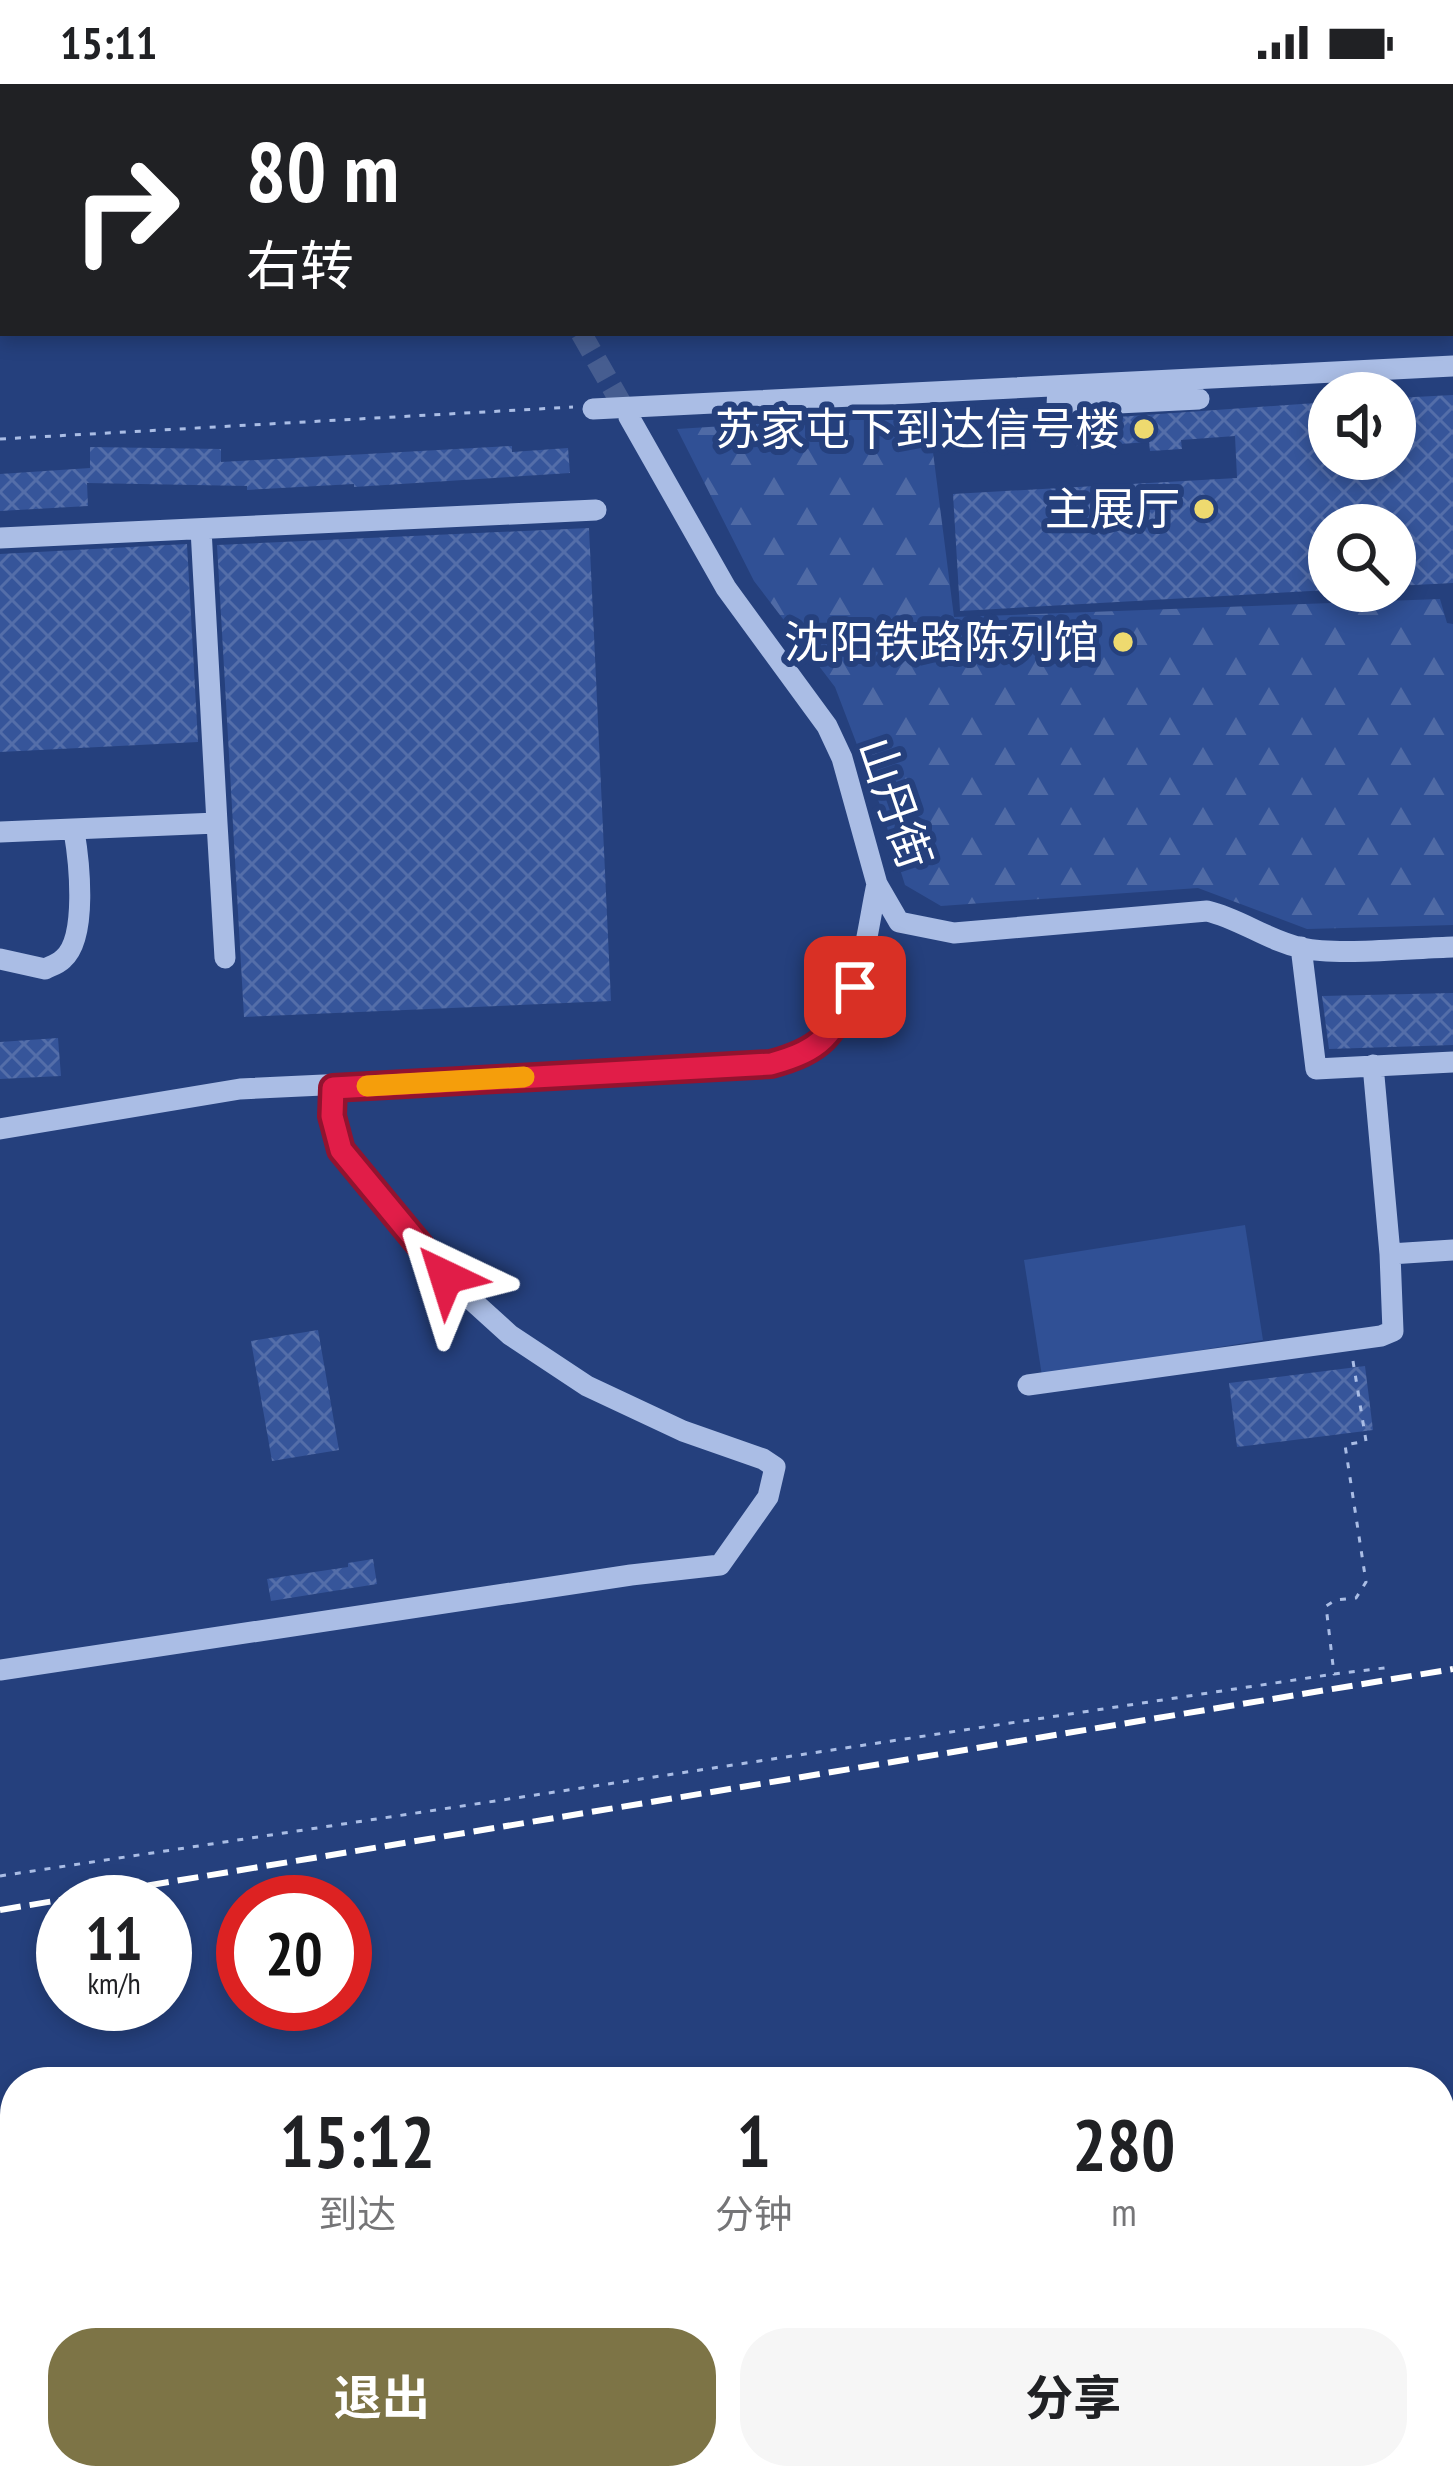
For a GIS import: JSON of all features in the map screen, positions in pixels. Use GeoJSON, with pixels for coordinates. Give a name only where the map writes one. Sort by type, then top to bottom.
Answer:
{"type":"FeatureCollection","features":[{"type":"Feature","properties":{"kind":"street"},"geometry":{"type":"LineString","coordinates":[[593,409],[1058,386],[1184,393],[1453,366]]}},
{"type":"Feature","properties":{"kind":"street","name":"山丹街"},"geometry":{"type":"LineString","coordinates":[[628,417],[725,588],[827,726],[842,758],[877,884],[899,922],[953,933],[1207,911],[1232,916],[1256,934],[1300,947],[1453,947]]}},
{"type":"Feature","properties":{"kind":"street"},"geometry":{"type":"LineString","coordinates":[[0,538],[596,510]]}},
{"type":"Feature","properties":{"kind":"street"},"geometry":{"type":"LineString","coordinates":[[201,529],[225,958]]}},
{"type":"Feature","properties":{"kind":"street"},"geometry":{"type":"LineString","coordinates":[[0,832],[217,823]]}},
{"type":"Feature","properties":{"kind":"street"},"geometry":{"type":"LineString","coordinates":[[0,958],[45,969],[66,958],[74,942],[80,880],[74,831]]}},
{"type":"Feature","properties":{"kind":"street"},"geometry":{"type":"LineString","coordinates":[[0,1129],[240,1089],[771,1064],[806,1054],[830,1036],[855,987],[877,884]]}},
{"type":"Feature","properties":{"kind":"street"},"geometry":{"type":"LineString","coordinates":[[1300,947],[1316,1069],[1453,1062]]}},
{"type":"Feature","properties":{"kind":"street"},"geometry":{"type":"LineString","coordinates":[[1028,1385],[1351,1341],[1393,1330],[1373,1064]]}},
{"type":"Feature","properties":{"kind":"street"},"geometry":{"type":"LineString","coordinates":[[0,1670],[720,1565],[768,1498],[775,1467],[683,1432],[587,1386],[510,1335],[446,1277],[341,1150],[332,1116],[333,1088]]}},
{"type":"Feature","properties":{"kind":"street"},"geometry":{"type":"LineString","coordinates":[[1390,1254],[1453,1250]]}},
{"type":"Feature","properties":{"kind":"path"},"geometry":{"type":"LineString","coordinates":[[0,439],[593,409]]}},
{"type":"Feature","properties":{"kind":"path"},"geometry":{"type":"LineString","coordinates":[[1334,1674],[1326,1606],[1356,1598],[1366,1582],[1346,1445],[1366,1441],[1351,1341]]}},
{"type":"Feature","properties":{"kind":"path"},"geometry":{"type":"LineString","coordinates":[[0,1876],[1392,1667]]}},
{"type":"Feature","properties":{"kind":"green space","name":"沈阳铁路陈列馆"},"geometry":{"type":"Polygon","coordinates":[[[928,413],[954,617],[1308,604],[1308,612],[1416,612],[1416,600],[1440,599],[1447,623],[1453,624],[1453,925],[1307,929],[1198,888],[941,906],[905,885],[835,687],[754,581],[677,429],[928,413]]]}},
{"type":"Feature","properties":{"kind":"green space"},"geometry":{"type":"Polygon","coordinates":[[[1245,1225],[1263,1340],[1042,1376],[1024,1260],[1245,1225]]]}},
{"type":"Feature","properties":{"kind":"building","name":"主展厅"},"geometry":{"type":"Polygon","coordinates":[[[1453,395],[1453,583],[1416,585],[1416,504],[1308,504],[1308,591],[960,611],[953,494],[1237,478],[1235,436],[1181,440],[1182,449],[1150,451],[1149,442],[1077,447],[1075,420],[1308,403],[1308,480],[1416,480],[1416,397],[1453,395]]]}},
{"type":"Feature","properties":{"kind":"building"},"geometry":{"type":"Polygon","coordinates":[[[512,446],[512,452],[568,448],[570,473],[247,490],[247,486],[87,483],[88,506],[0,511],[0,474],[90,468],[90,447],[221,449],[221,462],[512,446]]]}},
{"type":"Feature","properties":{"kind":"building"},"geometry":{"type":"Polygon","coordinates":[[[589,528],[611,1001],[244,1017],[217,545],[589,528]]]}},
{"type":"Feature","properties":{"kind":"building"},"geometry":{"type":"Polygon","coordinates":[[[187,544],[198,742],[0,752],[0,554],[187,544]]]}},
{"type":"Feature","properties":{"kind":"building"},"geometry":{"type":"Polygon","coordinates":[[[1453,993],[1453,1045],[1329,1049],[1322,996],[1453,993]]]}},
{"type":"Feature","properties":{"kind":"building"},"geometry":{"type":"Polygon","coordinates":[[[58,1038],[61,1076],[0,1079],[0,1042],[58,1038]]]}},
{"type":"Feature","properties":{"kind":"building"},"geometry":{"type":"Polygon","coordinates":[[[318,1330],[339,1450],[272,1461],[251,1341],[318,1330]]]}},
{"type":"Feature","properties":{"kind":"building"},"geometry":{"type":"Polygon","coordinates":[[[1365,1366],[1373,1430],[1237,1447],[1229,1383],[1365,1366]]]}},
{"type":"Feature","properties":{"kind":"building"},"geometry":{"type":"Polygon","coordinates":[[[373,1559],[377,1584],[271,1601],[267,1579],[373,1559]]]}},
{"type":"Feature","properties":{"kind":"tunnel"},"geometry":{"type":"LineString","coordinates":[[583,336],[629,417]]}},
{"type":"Feature","properties":{"kind":"railway"},"geometry":{"type":"LineString","coordinates":[[0,1910],[1453,1669]]}},
{"type":"Feature","properties":{"kind":"slow traffic"},"geometry":{"type":"LineString","coordinates":[[367,1086],[524,1077]]}},
{"type":"Feature","properties":{"kind":"place","name":"苏家屯下到达信号楼"},"geometry":{"type":"Point","coordinates":[1144,429]}},
{"type":"Feature","properties":{"kind":"place","name":"主展厅"},"geometry":{"type":"Point","coordinates":[1204,509]}},
{"type":"Feature","properties":{"kind":"place","name":"沈阳铁路陈列馆"},"geometry":{"type":"Point","coordinates":[1123,642]}},
{"type":"Feature","properties":{"kind":"route"},"geometry":{"type":"LineString","coordinates":[[446,1277],[341,1150],[332,1116],[333,1088],[771,1064],[806,1054],[830,1036],[855,987]]}}]}
